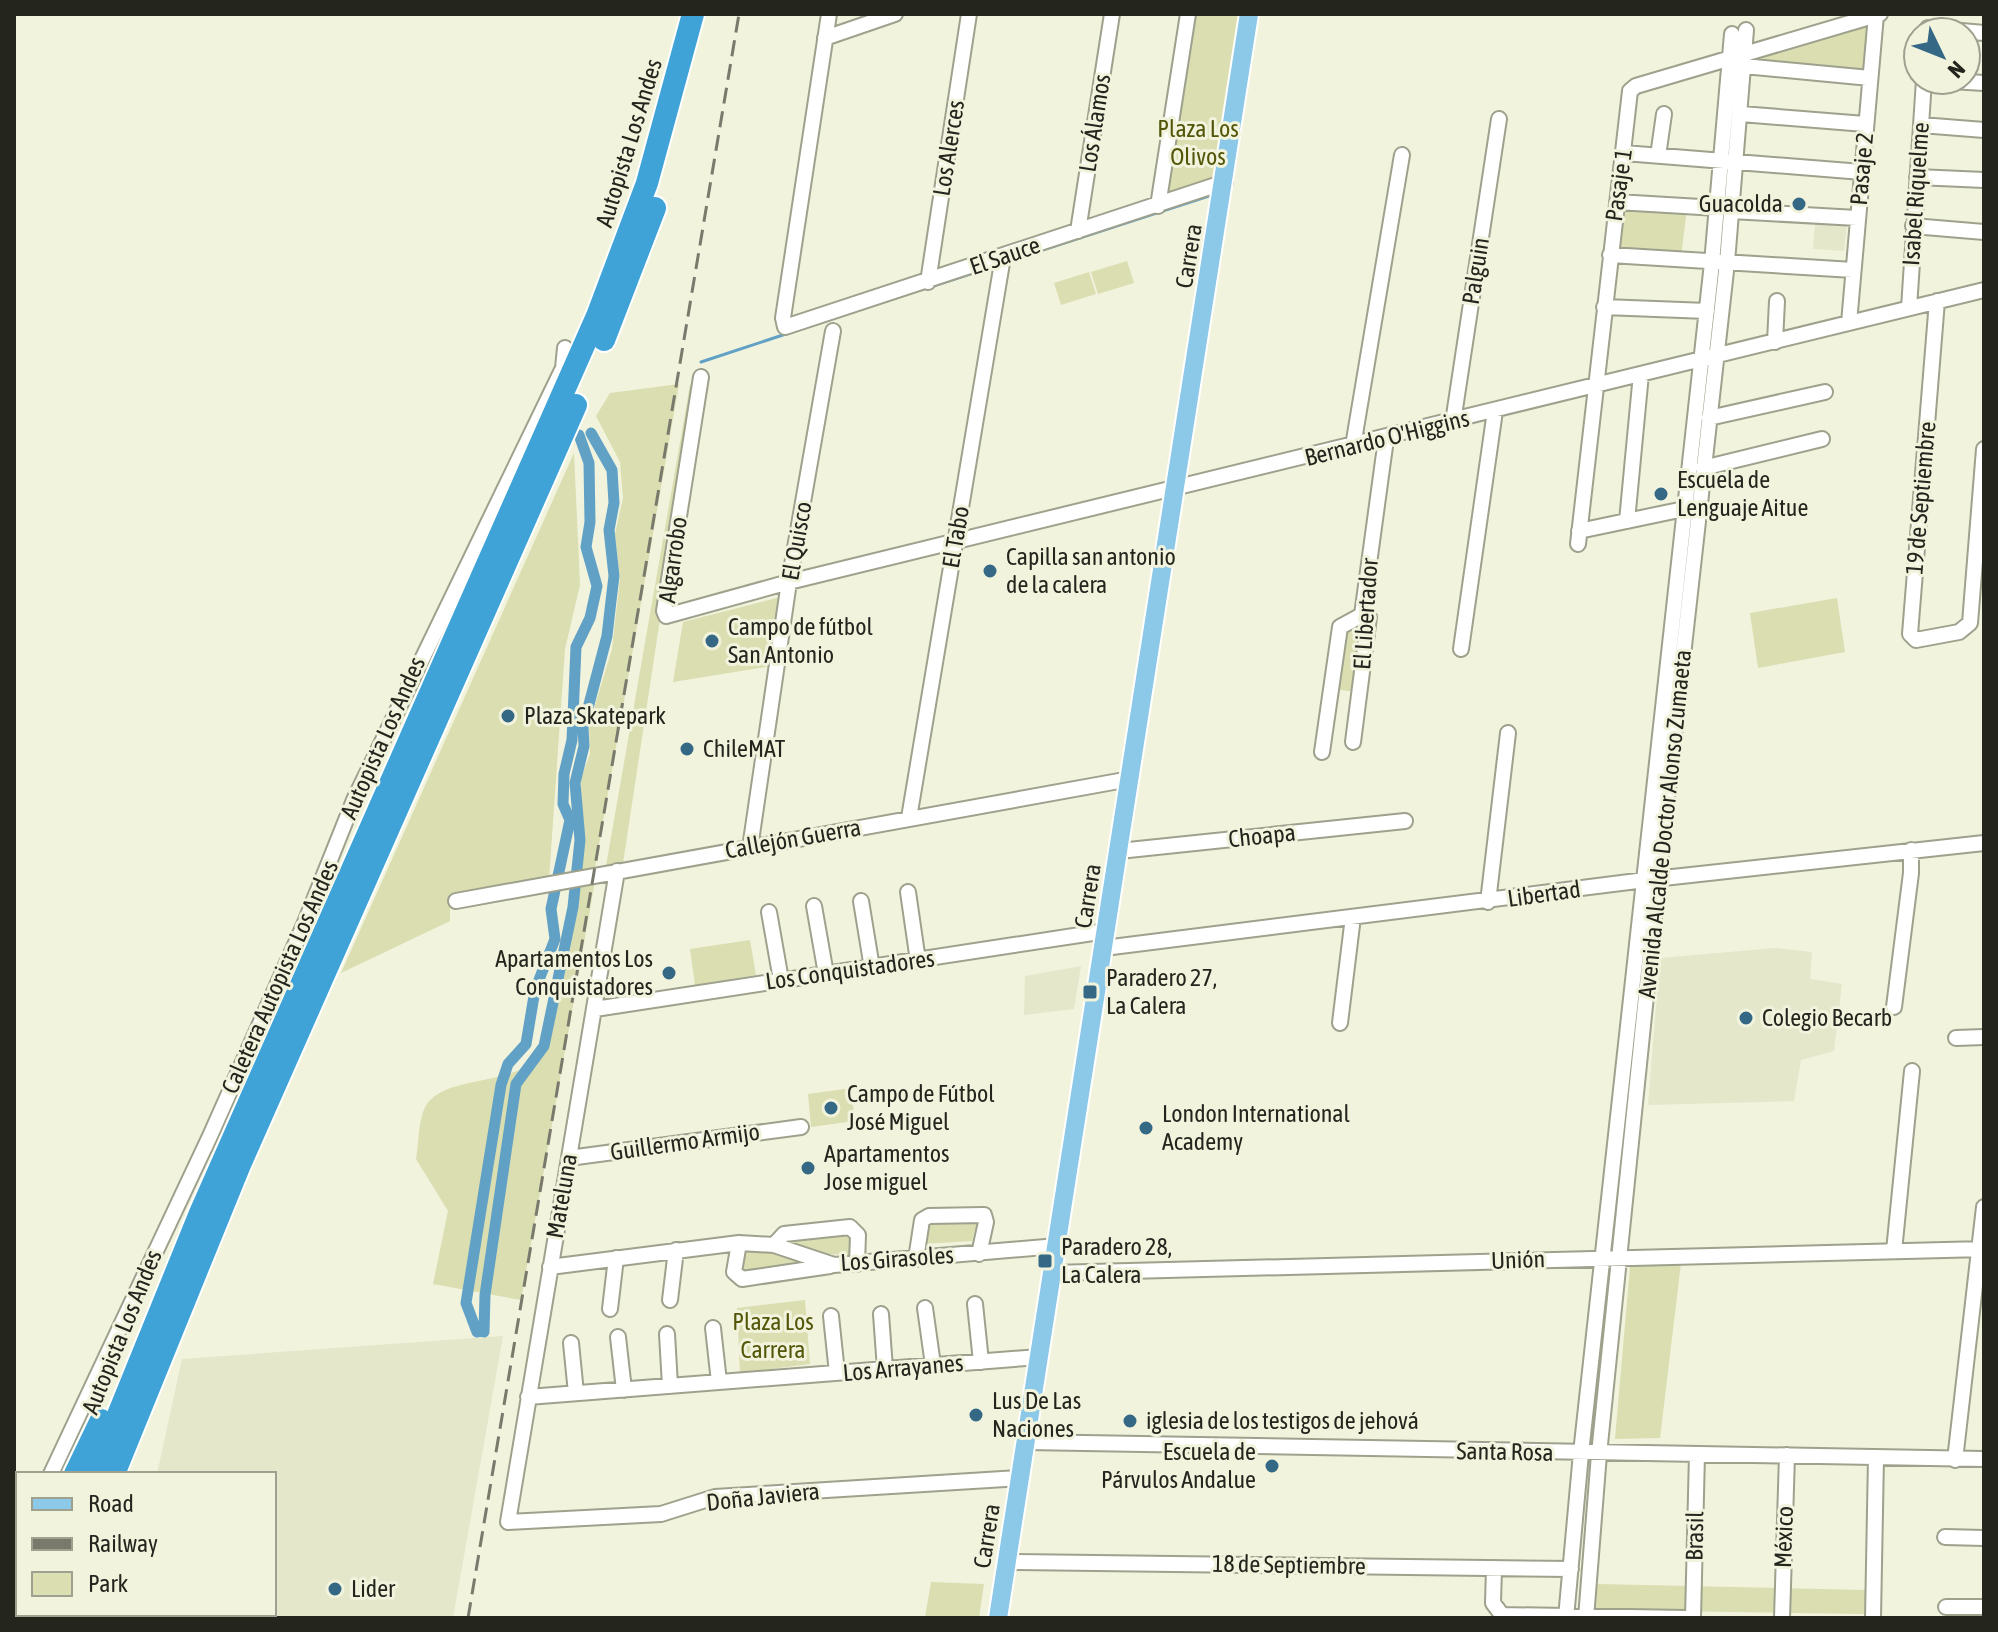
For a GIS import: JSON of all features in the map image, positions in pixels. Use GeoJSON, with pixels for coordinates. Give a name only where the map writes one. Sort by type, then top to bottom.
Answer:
{"type":"FeatureCollection","features":[{"type":"Feature","properties":{"kind":"highway","name":"Autopista Los Andes"},"geometry":{"type":"LineString","coordinates":[[95,1472],[154,1320],[597,316],[647,183],[693,14]]}},
{"type":"Feature","properties":{"kind":"highway","name":"Autopista Los Andes"},"geometry":{"type":"LineString","coordinates":[[115,1472],[239,1167],[622,296],[669,166],[708,14]]}},
{"type":"Feature","properties":{"kind":"highway"},"geometry":{"type":"LineString","coordinates":[[76,1472],[154,1320]]}},
{"type":"Feature","properties":{"kind":"highway"},"geometry":{"type":"LineString","coordinates":[[131,1472],[148,1388]]}},
{"type":"Feature","properties":{"kind":"main road","name":"Carrera"},"geometry":{"type":"LineString","coordinates":[[998,1618],[1249,14]]}},
{"type":"Feature","properties":{"kind":"street"},"geometry":{"type":"LineString","coordinates":[[825,38],[895,14]]}},
{"type":"Feature","properties":{"kind":"street","name":"Los Alerces"},"geometry":{"type":"LineString","coordinates":[[928,282],[969,14]]}},
{"type":"Feature","properties":{"kind":"street","name":"Los Álamos"},"geometry":{"type":"LineString","coordinates":[[1078,231],[1112,14]]}},
{"type":"Feature","properties":{"kind":"street"},"geometry":{"type":"LineString","coordinates":[[1158,206],[1188,14]]}},
{"type":"Feature","properties":{"kind":"street"},"geometry":{"type":"LineString","coordinates":[[825,38],[832,15]]}},
{"type":"Feature","properties":{"kind":"street"},"geometry":{"type":"LineString","coordinates":[[1741,59],[1878,15]]}},
{"type":"Feature","properties":{"kind":"street","name":"Pasaje 2"},"geometry":{"type":"LineString","coordinates":[[1849,323],[1865,124],[1878,15]]}},
{"type":"Feature","properties":{"kind":"street","name":"Avenida Alcalde Doctor Alonso Zumaeta"},"geometry":{"type":"LineString","coordinates":[[1728,162],[1741,114],[1739,32]]}},
{"type":"Feature","properties":{"kind":"street","name":"El Sauce"},"geometry":{"type":"LineString","coordinates":[[825,38],[783,318],[785,327],[1225,182]]}},
{"type":"Feature","properties":{"kind":"street"},"geometry":{"type":"LineString","coordinates":[[1741,59],[1870,78]]}},
{"type":"Feature","properties":{"kind":"street","name":"Avenida Alcalde Doctor Alonso Zumaeta"},"geometry":{"type":"LineString","coordinates":[[1586,1616],[1684,509],[1719,263],[1741,59]]}},
{"type":"Feature","properties":{"kind":"street","name":"Pasaje 1"},"geometry":{"type":"LineString","coordinates":[[1627,521],[1578,538],[1632,88],[1741,59]]}},
{"type":"Feature","properties":{"kind":"street","name":"Isabel Riquelme"},"geometry":{"type":"LineString","coordinates":[[1909,308],[1923,96]]}},
{"type":"Feature","properties":{"kind":"street"},"geometry":{"type":"LineString","coordinates":[[1658,156],[1664,114]]}},
{"type":"Feature","properties":{"kind":"street"},"geometry":{"type":"LineString","coordinates":[[1741,114],[1865,124]]}},
{"type":"Feature","properties":{"kind":"street","name":"Palguin"},"geometry":{"type":"LineString","coordinates":[[1453,422],[1499,119]]}},
{"type":"Feature","properties":{"kind":"street"},"geometry":{"type":"LineString","coordinates":[[1921,125],[1984,130]]}},
{"type":"Feature","properties":{"kind":"street"},"geometry":{"type":"LineString","coordinates":[[1624,153],[1862,172]]}},
{"type":"Feature","properties":{"kind":"street"},"geometry":{"type":"LineString","coordinates":[[1353,446],[1402,155]]}},
{"type":"Feature","properties":{"kind":"street"},"geometry":{"type":"LineString","coordinates":[[1917,177],[1984,180]]}},
{"type":"Feature","properties":{"kind":"street"},"geometry":{"type":"LineString","coordinates":[[1617,202],[1857,218]]}},
{"type":"Feature","properties":{"kind":"street"},"geometry":{"type":"LineString","coordinates":[[1913,226],[1984,232]]}},
{"type":"Feature","properties":{"kind":"street"},"geometry":{"type":"LineString","coordinates":[[1610,255],[1853,270]]}},
{"type":"Feature","properties":{"kind":"street","name":"El Tabo"},"geometry":{"type":"LineString","coordinates":[[909,818],[1003,257]]}},
{"type":"Feature","properties":{"kind":"street","name":"Avenida Alcalde Doctor Alonso Zumaeta"},"geometry":{"type":"LineString","coordinates":[[1566,1616],[1602,1258],[1709,418],[1707,311],[1719,263]]}},
{"type":"Feature","properties":{"kind":"street","name":"Bernardo O'Higgins"},"geometry":{"type":"LineString","coordinates":[[789,582],[1386,439],[1984,290]]}},
{"type":"Feature","properties":{"kind":"street"},"geometry":{"type":"LineString","coordinates":[[1775,342],[1777,301]]}},
{"type":"Feature","properties":{"kind":"street","name":"19 de Septiembre"},"geometry":{"type":"LineString","coordinates":[[1937,301],[1910,634],[1919,640],[1968,628],[1984,449]]}},
{"type":"Feature","properties":{"kind":"street"},"geometry":{"type":"LineString","coordinates":[[1604,307],[1707,311]]}},
{"type":"Feature","properties":{"kind":"street","name":"El Quisco"},"geometry":{"type":"LineString","coordinates":[[750,848],[789,582],[833,331]]}},
{"type":"Feature","properties":{"kind":"street","name":"Caletera Autopista Los Andes"},"geometry":{"type":"LineString","coordinates":[[52,1472],[210,1136],[372,761],[563,368],[565,348]]}},
{"type":"Feature","properties":{"kind":"street"},"geometry":{"type":"LineString","coordinates":[[1641,374],[1627,521],[1684,509]]}},
{"type":"Feature","properties":{"kind":"street","name":"Algarrobo"},"geometry":{"type":"LineString","coordinates":[[701,377],[665,615],[789,582]]}},
{"type":"Feature","properties":{"kind":"street"},"geometry":{"type":"LineString","coordinates":[[1709,418],[1825,392]]}},
{"type":"Feature","properties":{"kind":"street"},"geometry":{"type":"LineString","coordinates":[[1461,649],[1495,411]]}},
{"type":"Feature","properties":{"kind":"street","name":"El Libertador"},"geometry":{"type":"LineString","coordinates":[[1353,742],[1369,617],[1362,615],[1386,439]]}},
{"type":"Feature","properties":{"kind":"street"},"geometry":{"type":"LineString","coordinates":[[1703,468],[1822,439]]}},
{"type":"Feature","properties":{"kind":"street"},"geometry":{"type":"LineString","coordinates":[[1322,752],[1340,627],[1362,615]]}},
{"type":"Feature","properties":{"kind":"street"},"geometry":{"type":"LineString","coordinates":[[1488,902],[1508,733]]}},
{"type":"Feature","properties":{"kind":"street","name":"Callejón Guerra"},"geometry":{"type":"LineString","coordinates":[[456,901],[1130,779]]}},
{"type":"Feature","properties":{"kind":"street","name":"Choapa"},"geometry":{"type":"LineString","coordinates":[[1119,851],[1405,821]]}},
{"type":"Feature","properties":{"kind":"street","name":"Libertad"},"geometry":{"type":"LineString","coordinates":[[1105,939],[1353,917],[1652,879],[1984,843]]}},
{"type":"Feature","properties":{"kind":"street"},"geometry":{"type":"LineString","coordinates":[[1894,1007],[1911,873],[1911,850]]}},
{"type":"Feature","properties":{"kind":"street","name":"Mateluna"},"geometry":{"type":"LineString","coordinates":[[508,1522],[617,871]]}},
{"type":"Feature","properties":{"kind":"street"},"geometry":{"type":"LineString","coordinates":[[908,892],[918,961]]}},
{"type":"Feature","properties":{"kind":"street"},"geometry":{"type":"LineString","coordinates":[[861,901],[872,968]]}},
{"type":"Feature","properties":{"kind":"street"},"geometry":{"type":"LineString","coordinates":[[814,906],[826,974]]}},
{"type":"Feature","properties":{"kind":"street"},"geometry":{"type":"LineString","coordinates":[[769,912],[781,980]]}},
{"type":"Feature","properties":{"kind":"street"},"geometry":{"type":"LineString","coordinates":[[1340,1023],[1353,917]]}},
{"type":"Feature","properties":{"kind":"street","name":"Los Conquistadores"},"geometry":{"type":"LineString","coordinates":[[595,1009],[918,961],[1105,939]]}},
{"type":"Feature","properties":{"kind":"street"},"geometry":{"type":"LineString","coordinates":[[1956,1038],[1984,1037]]}},
{"type":"Feature","properties":{"kind":"street"},"geometry":{"type":"LineString","coordinates":[[1894,1251],[1912,1071]]}},
{"type":"Feature","properties":{"kind":"street","name":"Guillermo Armijo"},"geometry":{"type":"LineString","coordinates":[[569,1158],[801,1127]]}},
{"type":"Feature","properties":{"kind":"street"},"geometry":{"type":"LineString","coordinates":[[1955,1460],[1978,1319],[1984,1207]]}},
{"type":"Feature","properties":{"kind":"street"},"geometry":{"type":"LineString","coordinates":[[916,1259],[922,1220],[929,1216],[984,1215],[986,1222],[979,1254]]}},
{"type":"Feature","properties":{"kind":"street"},"geometry":{"type":"LineString","coordinates":[[774,1245],[784,1234],[850,1227],[858,1235],[857,1264]]}},
{"type":"Feature","properties":{"kind":"street"},"geometry":{"type":"LineString","coordinates":[[739,1243],[734,1272],[742,1279],[834,1265]]}},
{"type":"Feature","properties":{"kind":"street","name":"Los Girasoles"},"geometry":{"type":"LineString","coordinates":[[550,1267],[739,1243],[774,1245],[834,1265],[1057,1246]]}},
{"type":"Feature","properties":{"kind":"street","name":"Unión"},"geometry":{"type":"LineString","coordinates":[[1052,1273],[1982,1249]]}},
{"type":"Feature","properties":{"kind":"street"},"geometry":{"type":"LineString","coordinates":[[670,1300],[676,1250]]}},
{"type":"Feature","properties":{"kind":"street"},"geometry":{"type":"LineString","coordinates":[[610,1309],[616,1258]]}},
{"type":"Feature","properties":{"kind":"street"},"geometry":{"type":"LineString","coordinates":[[975,1304],[981,1362]]}},
{"type":"Feature","properties":{"kind":"street"},"geometry":{"type":"LineString","coordinates":[[925,1308],[933,1365]]}},
{"type":"Feature","properties":{"kind":"street"},"geometry":{"type":"LineString","coordinates":[[881,1314],[885,1369]]}},
{"type":"Feature","properties":{"kind":"street"},"geometry":{"type":"LineString","coordinates":[[831,1316],[837,1373]]}},
{"type":"Feature","properties":{"kind":"street"},"geometry":{"type":"LineString","coordinates":[[713,1328],[719,1382]]}},
{"type":"Feature","properties":{"kind":"street"},"geometry":{"type":"LineString","coordinates":[[667,1334],[670,1386]]}},
{"type":"Feature","properties":{"kind":"street"},"geometry":{"type":"LineString","coordinates":[[618,1337],[624,1390]]}},
{"type":"Feature","properties":{"kind":"street"},"geometry":{"type":"LineString","coordinates":[[571,1343],[576,1393]]}},
{"type":"Feature","properties":{"kind":"street","name":"Los Arrayanes"},"geometry":{"type":"LineString","coordinates":[[528,1397],[1039,1357]]}},
{"type":"Feature","properties":{"kind":"street","name":"Santa Rosa"},"geometry":{"type":"LineString","coordinates":[[1026,1442],[1984,1459]]}},
{"type":"Feature","properties":{"kind":"street","name":"Brasil"},"geometry":{"type":"LineString","coordinates":[[1693,1618],[1697,1454]]}},
{"type":"Feature","properties":{"kind":"street","name":"México"},"geometry":{"type":"LineString","coordinates":[[1782,1618],[1787,1455]]}},
{"type":"Feature","properties":{"kind":"street"},"geometry":{"type":"LineString","coordinates":[[1873,1618],[1876,1457]]}},
{"type":"Feature","properties":{"kind":"street","name":"Doña Javiera"},"geometry":{"type":"LineString","coordinates":[[508,1522],[661,1514],[715,1497],[1020,1478]]}},
{"type":"Feature","properties":{"kind":"street"},"geometry":{"type":"LineString","coordinates":[[1945,1537],[1984,1538]]}},
{"type":"Feature","properties":{"kind":"street","name":"18 de Septiembre"},"geometry":{"type":"LineString","coordinates":[[1007,1562],[1571,1569]]}},
{"type":"Feature","properties":{"kind":"street"},"geometry":{"type":"LineString","coordinates":[[1494,1568],[1496,1611],[1502,1615],[1687,1618]]}},
{"type":"Feature","properties":{"kind":"street"},"geometry":{"type":"LineString","coordinates":[[1946,1607],[1984,1607]]}},
{"type":"Feature","properties":{"kind":"shaded area"},"geometry":{"type":"Polygon","coordinates":[[[1815,223],[1847,225],[1844,251],[1813,249],[1815,223]]]}},
{"type":"Feature","properties":{"kind":"shaded area","name":"Colegio Becarb"},"geometry":{"type":"Polygon","coordinates":[[[1775,948],[1812,952],[1810,979],[1842,984],[1834,1051],[1801,1060],[1794,1101],[1648,1105],[1660,958],[1775,948]]]}},
{"type":"Feature","properties":{"kind":"shaded area"},"geometry":{"type":"Polygon","coordinates":[[[1081,966],[1074,1009],[1024,1015],[1025,976],[1081,966]]]}},
{"type":"Feature","properties":{"kind":"shaded area"},"geometry":{"type":"Polygon","coordinates":[[[503,1336],[453,1618],[128,1618],[276,1616],[276,1472],[157,1472],[182,1359],[503,1336]]]}},
{"type":"Feature","properties":{"kind":"green space","name":"Plaza Los Olivos"},"geometry":{"type":"Polygon","coordinates":[[[1191,14],[1242,14],[1221,175],[1163,196],[1191,14]]]}},
{"type":"Feature","properties":{"kind":"green space"},"geometry":{"type":"Polygon","coordinates":[[[1870,22],[1865,71],[1754,62],[1756,60],[1870,22]]]}},
{"type":"Feature","properties":{"kind":"green space"},"geometry":{"type":"Polygon","coordinates":[[[1620,204],[1687,209],[1681,256],[1614,250],[1620,204]]]}},
{"type":"Feature","properties":{"kind":"green space"},"geometry":{"type":"Polygon","coordinates":[[[1127,261],[1134,283],[1098,294],[1091,272],[1127,261]]]}},
{"type":"Feature","properties":{"kind":"green space"},"geometry":{"type":"Polygon","coordinates":[[[1089,272],[1096,294],[1061,305],[1054,283],[1089,272]]]}},
{"type":"Feature","properties":{"kind":"green space"},"geometry":{"type":"Polygon","coordinates":[[[696,382],[623,863],[606,866],[690,385],[696,382]]]}},
{"type":"Feature","properties":{"kind":"green space"},"geometry":{"type":"Polygon","coordinates":[[[679,384],[595,868],[582,871],[581,779],[590,754],[589,725],[612,649],[620,578],[615,534],[623,498],[620,462],[596,416],[610,393],[679,384]]]}},
{"type":"Feature","properties":{"kind":"green space","name":"Plaza Skatepark"},"geometry":{"type":"Polygon","coordinates":[[[574,453],[580,585],[565,649],[549,879],[450,897],[450,921],[341,973],[574,453]]]}},
{"type":"Feature","properties":{"kind":"green space"},"geometry":{"type":"Polygon","coordinates":[[[784,596],[771,666],[673,682],[683,622],[784,596]]]}},
{"type":"Feature","properties":{"kind":"green space"},"geometry":{"type":"Polygon","coordinates":[[[1837,598],[1845,652],[1758,668],[1750,613],[1837,598]]]}},
{"type":"Feature","properties":{"kind":"green space"},"geometry":{"type":"Polygon","coordinates":[[[1366,620],[1356,692],[1334,689],[1342,629],[1366,620]]]}},
{"type":"Feature","properties":{"kind":"green space"},"geometry":{"type":"Polygon","coordinates":[[[595,881],[521,1300],[433,1284],[448,1211],[416,1159],[424,1109],[437,1094],[522,1069],[536,1061],[548,1048],[579,884],[595,881]]]}},
{"type":"Feature","properties":{"kind":"green space"},"geometry":{"type":"Polygon","coordinates":[[[750,940],[756,975],[695,985],[690,949],[750,940]]]}},
{"type":"Feature","properties":{"kind":"green space","name":"Campo de Fútbol José Miguel"},"geometry":{"type":"Polygon","coordinates":[[[852,1088],[854,1121],[811,1127],[808,1094],[852,1088]]]}},
{"type":"Feature","properties":{"kind":"green space"},"geometry":{"type":"Polygon","coordinates":[[[978,1218],[972,1241],[922,1244],[926,1221],[978,1218]]]}},
{"type":"Feature","properties":{"kind":"green space"},"geometry":{"type":"Polygon","coordinates":[[[852,1232],[851,1255],[824,1254],[784,1241],[852,1232]]]}},
{"type":"Feature","properties":{"kind":"green space"},"geometry":{"type":"Polygon","coordinates":[[[744,1248],[773,1248],[816,1263],[741,1272],[744,1248]]]}},
{"type":"Feature","properties":{"kind":"green space"},"geometry":{"type":"Polygon","coordinates":[[[1681,1263],[1660,1438],[1615,1439],[1630,1267],[1632,1264],[1681,1263]]]}},
{"type":"Feature","properties":{"kind":"green space","name":"Plaza Los Carrera"},"geometry":{"type":"Polygon","coordinates":[[[805,1300],[810,1364],[740,1373],[737,1308],[805,1300]]]}},
{"type":"Feature","properties":{"kind":"green space"},"geometry":{"type":"Polygon","coordinates":[[[931,1582],[984,1584],[979,1618],[922,1618],[925,1617],[931,1582]]]}},
{"type":"Feature","properties":{"kind":"green space"},"geometry":{"type":"Polygon","coordinates":[[[1597,1584],[1866,1590],[1864,1614],[1612,1610],[1593,1618],[1597,1584]]]}},
{"type":"Feature","properties":{"kind":"waterway"},"geometry":{"type":"LineString","coordinates":[[1009,261],[1215,194]]}},
{"type":"Feature","properties":{"kind":"waterway"},"geometry":{"type":"LineString","coordinates":[[933,286],[998,265]]}},
{"type":"Feature","properties":{"kind":"waterway"},"geometry":{"type":"LineString","coordinates":[[701,362],[926,288]]}},
{"type":"Feature","properties":{"kind":"waterway"},"geometry":{"type":"LineString","coordinates":[[484,1332],[485,1295],[516,1084],[544,1046],[573,907],[580,840],[575,783],[584,746],[583,727],[607,636],[614,576],[609,530],[614,503],[612,470],[591,433]]}},
{"type":"Feature","properties":{"kind":"waterway"},"geometry":{"type":"LineString","coordinates":[[477,1332],[466,1303],[501,1085],[508,1064],[526,1044],[535,990],[555,939],[551,909],[570,820],[563,804],[564,774],[572,740],[576,647],[590,618],[597,586],[586,547],[590,522],[589,463],[579,435]]}},
{"type":"Feature","properties":{"kind":"railway"},"geometry":{"type":"LineString","coordinates":[[468,1618],[739,14]]}},
{"type":"Feature","properties":{"kind":"place","name":"Guacolda"},"geometry":{"type":"Point","coordinates":[1799,204]}},
{"type":"Feature","properties":{"kind":"place","name":"Escuela de Lenguaje Aitue"},"geometry":{"type":"Point","coordinates":[1661,494]}},
{"type":"Feature","properties":{"kind":"place","name":"Capilla san antonio de la calera"},"geometry":{"type":"Point","coordinates":[990,571]}},
{"type":"Feature","properties":{"kind":"place","name":"Campo de fútbol San Antonio"},"geometry":{"type":"Point","coordinates":[712,641]}},
{"type":"Feature","properties":{"kind":"place","name":"Plaza Skatepark"},"geometry":{"type":"Point","coordinates":[508,716]}},
{"type":"Feature","properties":{"kind":"place","name":"ChileMAT"},"geometry":{"type":"Point","coordinates":[687,749]}},
{"type":"Feature","properties":{"kind":"place","name":"Apartamentos Los Conquistadores"},"geometry":{"type":"Point","coordinates":[669,973]}},
{"type":"Feature","properties":{"kind":"place","name":"Paradero 27, La Calera"},"geometry":{"type":"Point","coordinates":[1090,992]}},
{"type":"Feature","properties":{"kind":"place","name":"Colegio Becarb"},"geometry":{"type":"Point","coordinates":[1746,1018]}},
{"type":"Feature","properties":{"kind":"place","name":"Campo de Fútbol José Miguel"},"geometry":{"type":"Point","coordinates":[831,1108]}},
{"type":"Feature","properties":{"kind":"place","name":"London International Academy"},"geometry":{"type":"Point","coordinates":[1146,1128]}},
{"type":"Feature","properties":{"kind":"place","name":"Apartamentos Jose miguel"},"geometry":{"type":"Point","coordinates":[808,1168]}},
{"type":"Feature","properties":{"kind":"place","name":"Paradero 28, La Calera"},"geometry":{"type":"Point","coordinates":[1045,1261]}},
{"type":"Feature","properties":{"kind":"place","name":"Lus De Las Naciones"},"geometry":{"type":"Point","coordinates":[976,1415]}},
{"type":"Feature","properties":{"kind":"place","name":"iglesia de los testigos de jehová"},"geometry":{"type":"Point","coordinates":[1130,1421]}},
{"type":"Feature","properties":{"kind":"place","name":"Escuela de Párvulos Andalue"},"geometry":{"type":"Point","coordinates":[1272,1466]}},
{"type":"Feature","properties":{"kind":"place","name":"Lider"},"geometry":{"type":"Point","coordinates":[335,1589]}}]}
